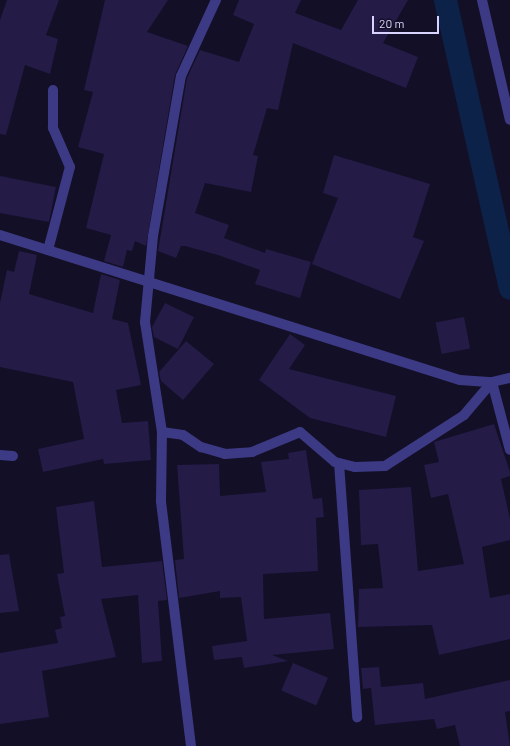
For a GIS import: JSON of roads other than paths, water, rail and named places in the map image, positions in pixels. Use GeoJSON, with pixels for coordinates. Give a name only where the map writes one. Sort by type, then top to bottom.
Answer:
{"type":"FeatureCollection","features":[{"type":"Feature","properties":{"kind":"street"},"geometry":{"type":"LineString","coordinates":[[191,746],[161,501],[162,432],[145,322],[151,283],[153,236],[180,76],[216,0]]}},
{"type":"Feature","properties":{"kind":"street"},"geometry":{"type":"LineString","coordinates":[[482,0],[510,120]]}},
{"type":"Feature","properties":{"kind":"street"},"geometry":{"type":"LineString","coordinates":[[48,250],[70,167],[53,128],[53,90]]}},
{"type":"Feature","properties":{"kind":"street"},"geometry":{"type":"LineString","coordinates":[[0,235],[460,380],[492,382],[510,378]]}},
{"type":"Feature","properties":{"kind":"street"},"geometry":{"type":"LineString","coordinates":[[492,382],[510,450]]}},
{"type":"Feature","properties":{"kind":"street"},"geometry":{"type":"LineString","coordinates":[[162,432],[183,435],[201,447],[225,454],[252,452],[300,432],[339,463],[355,467],[385,466],[464,415],[492,382]]}},
{"type":"Feature","properties":{"kind":"street"},"geometry":{"type":"LineString","coordinates":[[0,455],[13,456]]}},
{"type":"Feature","properties":{"kind":"street"},"geometry":{"type":"LineString","coordinates":[[339,463],[356,717]]}},
{"type":"Feature","properties":{"kind":"waterway"},"geometry":{"type":"LineString","coordinates":[[445,0],[510,288]]}}]}
